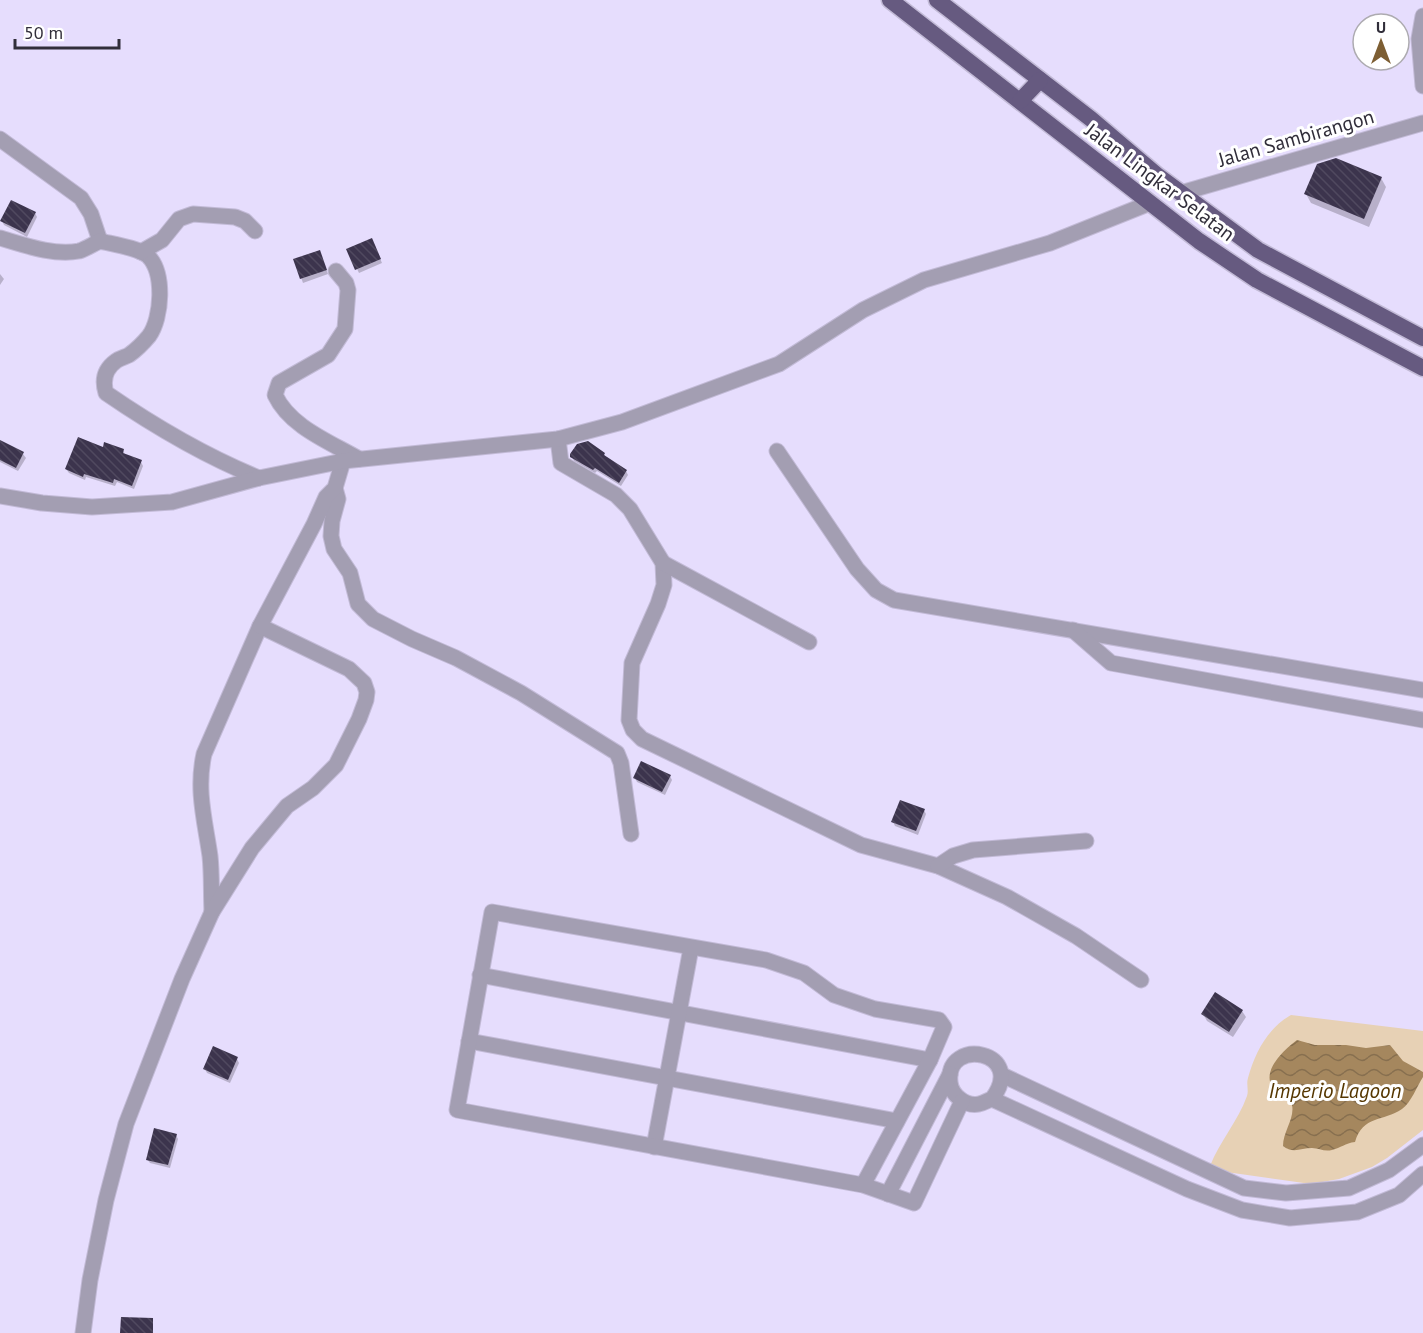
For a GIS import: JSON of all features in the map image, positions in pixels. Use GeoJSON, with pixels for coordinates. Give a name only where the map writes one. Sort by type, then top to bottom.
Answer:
{"type":"FeatureCollection","features":[{"type":"Feature","properties":{"kind":"highway","name":"Jalan Lingkar Selatan"},"geometry":{"type":"LineString","coordinates":[[890,0],[1199,241],[1257,280],[1423,368]]}},
{"type":"Feature","properties":{"kind":"highway","name":"Jalan Lingkar Selatan"},"geometry":{"type":"LineString","coordinates":[[937,0],[1181,194],[1258,250],[1423,338]]}},
{"type":"Feature","properties":{"kind":"highway"},"geometry":{"type":"LineString","coordinates":[[1020,101],[1040,80]]}},
{"type":"Feature","properties":{"kind":"street"},"geometry":{"type":"LineString","coordinates":[[1423,16],[1419,39],[1423,86]]}},
{"type":"Feature","properties":{"kind":"street","name":"Jalan Sambirangon"},"geometry":{"type":"LineString","coordinates":[[1181,194],[1423,123]]}},
{"type":"Feature","properties":{"kind":"street"},"geometry":{"type":"LineString","coordinates":[[0,139],[81,198],[91,214],[100,241]]}},
{"type":"Feature","properties":{"kind":"street"},"geometry":{"type":"LineString","coordinates":[[0,496],[42,503],[92,507],[172,502],[259,478],[343,461],[558,439],[622,422],[780,363],[863,310],[924,280],[1050,243],[1150,203]]}},
{"type":"Feature","properties":{"kind":"street"},"geometry":{"type":"LineString","coordinates":[[141,252],[162,240],[179,219],[193,214],[235,217],[245,221],[255,231]]}},
{"type":"Feature","properties":{"kind":"street"},"geometry":{"type":"LineString","coordinates":[[0,238],[22,245],[62,252],[80,250],[100,241],[148,256],[156,271],[159,292],[156,320],[149,335],[128,355],[116,360],[104,376],[106,393],[170,434],[222,463],[259,478]]}},
{"type":"Feature","properties":{"kind":"street"},"geometry":{"type":"LineString","coordinates":[[336,270],[346,283],[348,290],[345,329],[328,355],[279,383],[275,395],[290,415],[305,428],[359,459]]}},
{"type":"Feature","properties":{"kind":"street"},"geometry":{"type":"LineString","coordinates":[[558,439],[561,463],[616,495],[630,509],[663,563],[664,585],[632,663],[630,720],[633,730],[642,739],[861,845],[938,866],[1007,897],[1076,936],[1141,980]]}},
{"type":"Feature","properties":{"kind":"street"},"geometry":{"type":"LineString","coordinates":[[777,451],[857,569],[876,590],[901,602],[1423,690]]}},
{"type":"Feature","properties":{"kind":"street"},"geometry":{"type":"LineString","coordinates":[[212,912],[210,856],[202,816],[200,770],[204,754],[260,626],[326,497],[335,488],[343,461]]}},
{"type":"Feature","properties":{"kind":"street"},"geometry":{"type":"LineString","coordinates":[[335,488],[338,500],[332,521],[331,536],[334,549],[350,573],[358,604],[373,619],[456,658],[521,693],[617,753],[621,763],[631,834]]}},
{"type":"Feature","properties":{"kind":"street"},"geometry":{"type":"LineString","coordinates":[[663,563],[809,642]]}},
{"type":"Feature","properties":{"kind":"street"},"geometry":{"type":"LineString","coordinates":[[83,1333],[90,1280],[106,1200],[126,1124],[182,979],[212,912],[252,849],[287,806],[327,777],[336,765],[366,700],[367,692],[364,683],[349,669],[260,626]]}},
{"type":"Feature","properties":{"kind":"street"},"geometry":{"type":"LineString","coordinates":[[1073,630],[1111,663],[1423,720]]}},
{"type":"Feature","properties":{"kind":"street"},"geometry":{"type":"LineString","coordinates":[[938,866],[953,856],[973,850],[1086,842]]}},
{"type":"Feature","properties":{"kind":"street"},"geometry":{"type":"LineString","coordinates":[[863,1185],[930,1060],[944,1027],[939,1020],[875,1009],[834,995],[804,973],[766,960],[492,912],[457,1110],[863,1185],[914,1203],[962,1101]]}},
{"type":"Feature","properties":{"kind":"street"},"geometry":{"type":"LineString","coordinates":[[654,1147],[691,948]]}},
{"type":"Feature","properties":{"kind":"street"},"geometry":{"type":"LineString","coordinates":[[480,975],[930,1060]]}},
{"type":"Feature","properties":{"kind":"street"},"geometry":{"type":"LineString","coordinates":[[469,1041],[897,1121]]}},
{"type":"Feature","properties":{"kind":"street"},"geometry":{"type":"LineString","coordinates":[[888,1194],[950,1073],[957,1060],[970,1053],[984,1054],[996,1062],[1002,1075],[1000,1088],[992,1099],[978,1105],[962,1101],[954,1094],[950,1084],[950,1073]]}},
{"type":"Feature","properties":{"kind":"street"},"geometry":{"type":"LineString","coordinates":[[1002,1075],[1244,1188],[1286,1193],[1349,1188],[1389,1170],[1423,1145]]}},
{"type":"Feature","properties":{"kind":"street"},"geometry":{"type":"LineString","coordinates":[[992,1099],[1187,1189],[1242,1210],[1290,1218],[1357,1212],[1399,1195],[1423,1174]]}},
{"type":"Feature","properties":{"kind":"street"},"geometry":{"type":"LineString","coordinates":[[1187,1189],[1198,1168]]}},
{"type":"Feature","properties":{"kind":"street"},"geometry":{"type":"LineString","coordinates":[[1349,1188],[1357,1212]]}},
{"type":"Feature","properties":{"kind":"shaded area"},"geometry":{"type":"Polygon","coordinates":[[[1291,1015],[1423,1031],[1423,1130],[1372,1167],[1339,1179],[1311,1184],[1226,1172],[1210,1166],[1248,1094],[1247,1082],[1254,1059],[1269,1034],[1291,1015]]]}},
{"type":"Feature","properties":{"kind":"water","name":"Imperio Lagoon"},"geometry":{"type":"Polygon","coordinates":[[[1297,1040],[1315,1045],[1346,1045],[1366,1048],[1390,1045],[1403,1061],[1423,1072],[1423,1077],[1411,1099],[1402,1109],[1368,1123],[1363,1127],[1355,1142],[1329,1150],[1312,1148],[1290,1150],[1283,1146],[1292,1115],[1292,1105],[1287,1097],[1275,1090],[1270,1076],[1271,1069],[1280,1055],[1297,1040]]]}},
{"type":"Feature","properties":{"kind":"building"},"geometry":{"type":"Polygon","coordinates":[[[1336,158],[1382,177],[1364,219],[1304,194],[1317,164],[1336,158]]]}},
{"type":"Feature","properties":{"kind":"building"},"geometry":{"type":"Polygon","coordinates":[[[11,200],[36,212],[25,233],[0,221],[11,200]]]}},
{"type":"Feature","properties":{"kind":"building"},"geometry":{"type":"Polygon","coordinates":[[[372,238],[381,259],[355,270],[346,249],[372,238]]]}},
{"type":"Feature","properties":{"kind":"building"},"geometry":{"type":"Polygon","coordinates":[[[320,250],[327,270],[300,279],[293,259],[320,250]]]}},
{"type":"Feature","properties":{"kind":"building"},"geometry":{"type":"Polygon","coordinates":[[[78,437],[103,447],[104,442],[124,449],[123,453],[142,460],[132,486],[114,479],[113,483],[84,474],[83,477],[65,469],[78,437]]]}},
{"type":"Feature","properties":{"kind":"building"},"geometry":{"type":"Polygon","coordinates":[[[0,440],[24,452],[16,468],[0,460],[0,440]]]}},
{"type":"Feature","properties":{"kind":"building"},"geometry":{"type":"Polygon","coordinates":[[[588,441],[627,470],[619,483],[595,468],[593,470],[570,457],[577,444],[588,441]]]}},
{"type":"Feature","properties":{"kind":"building"},"geometry":{"type":"Polygon","coordinates":[[[641,761],[671,775],[662,792],[633,778],[641,761]]]}},
{"type":"Feature","properties":{"kind":"building"},"geometry":{"type":"Polygon","coordinates":[[[900,800],[925,809],[916,831],[891,822],[900,800]]]}},
{"type":"Feature","properties":{"kind":"building"},"geometry":{"type":"Polygon","coordinates":[[[1215,992],[1243,1010],[1229,1032],[1201,1014],[1215,992]]]}},
{"type":"Feature","properties":{"kind":"building"},"geometry":{"type":"Polygon","coordinates":[[[213,1046],[238,1057],[228,1080],[203,1069],[213,1046]]]}},
{"type":"Feature","properties":{"kind":"building"},"geometry":{"type":"Polygon","coordinates":[[[154,1128],[177,1134],[168,1165],[146,1160],[154,1128]]]}},
{"type":"Feature","properties":{"kind":"building"},"geometry":{"type":"Polygon","coordinates":[[[121,1317],[153,1318],[153,1333],[120,1333],[121,1317]]]}}]}
